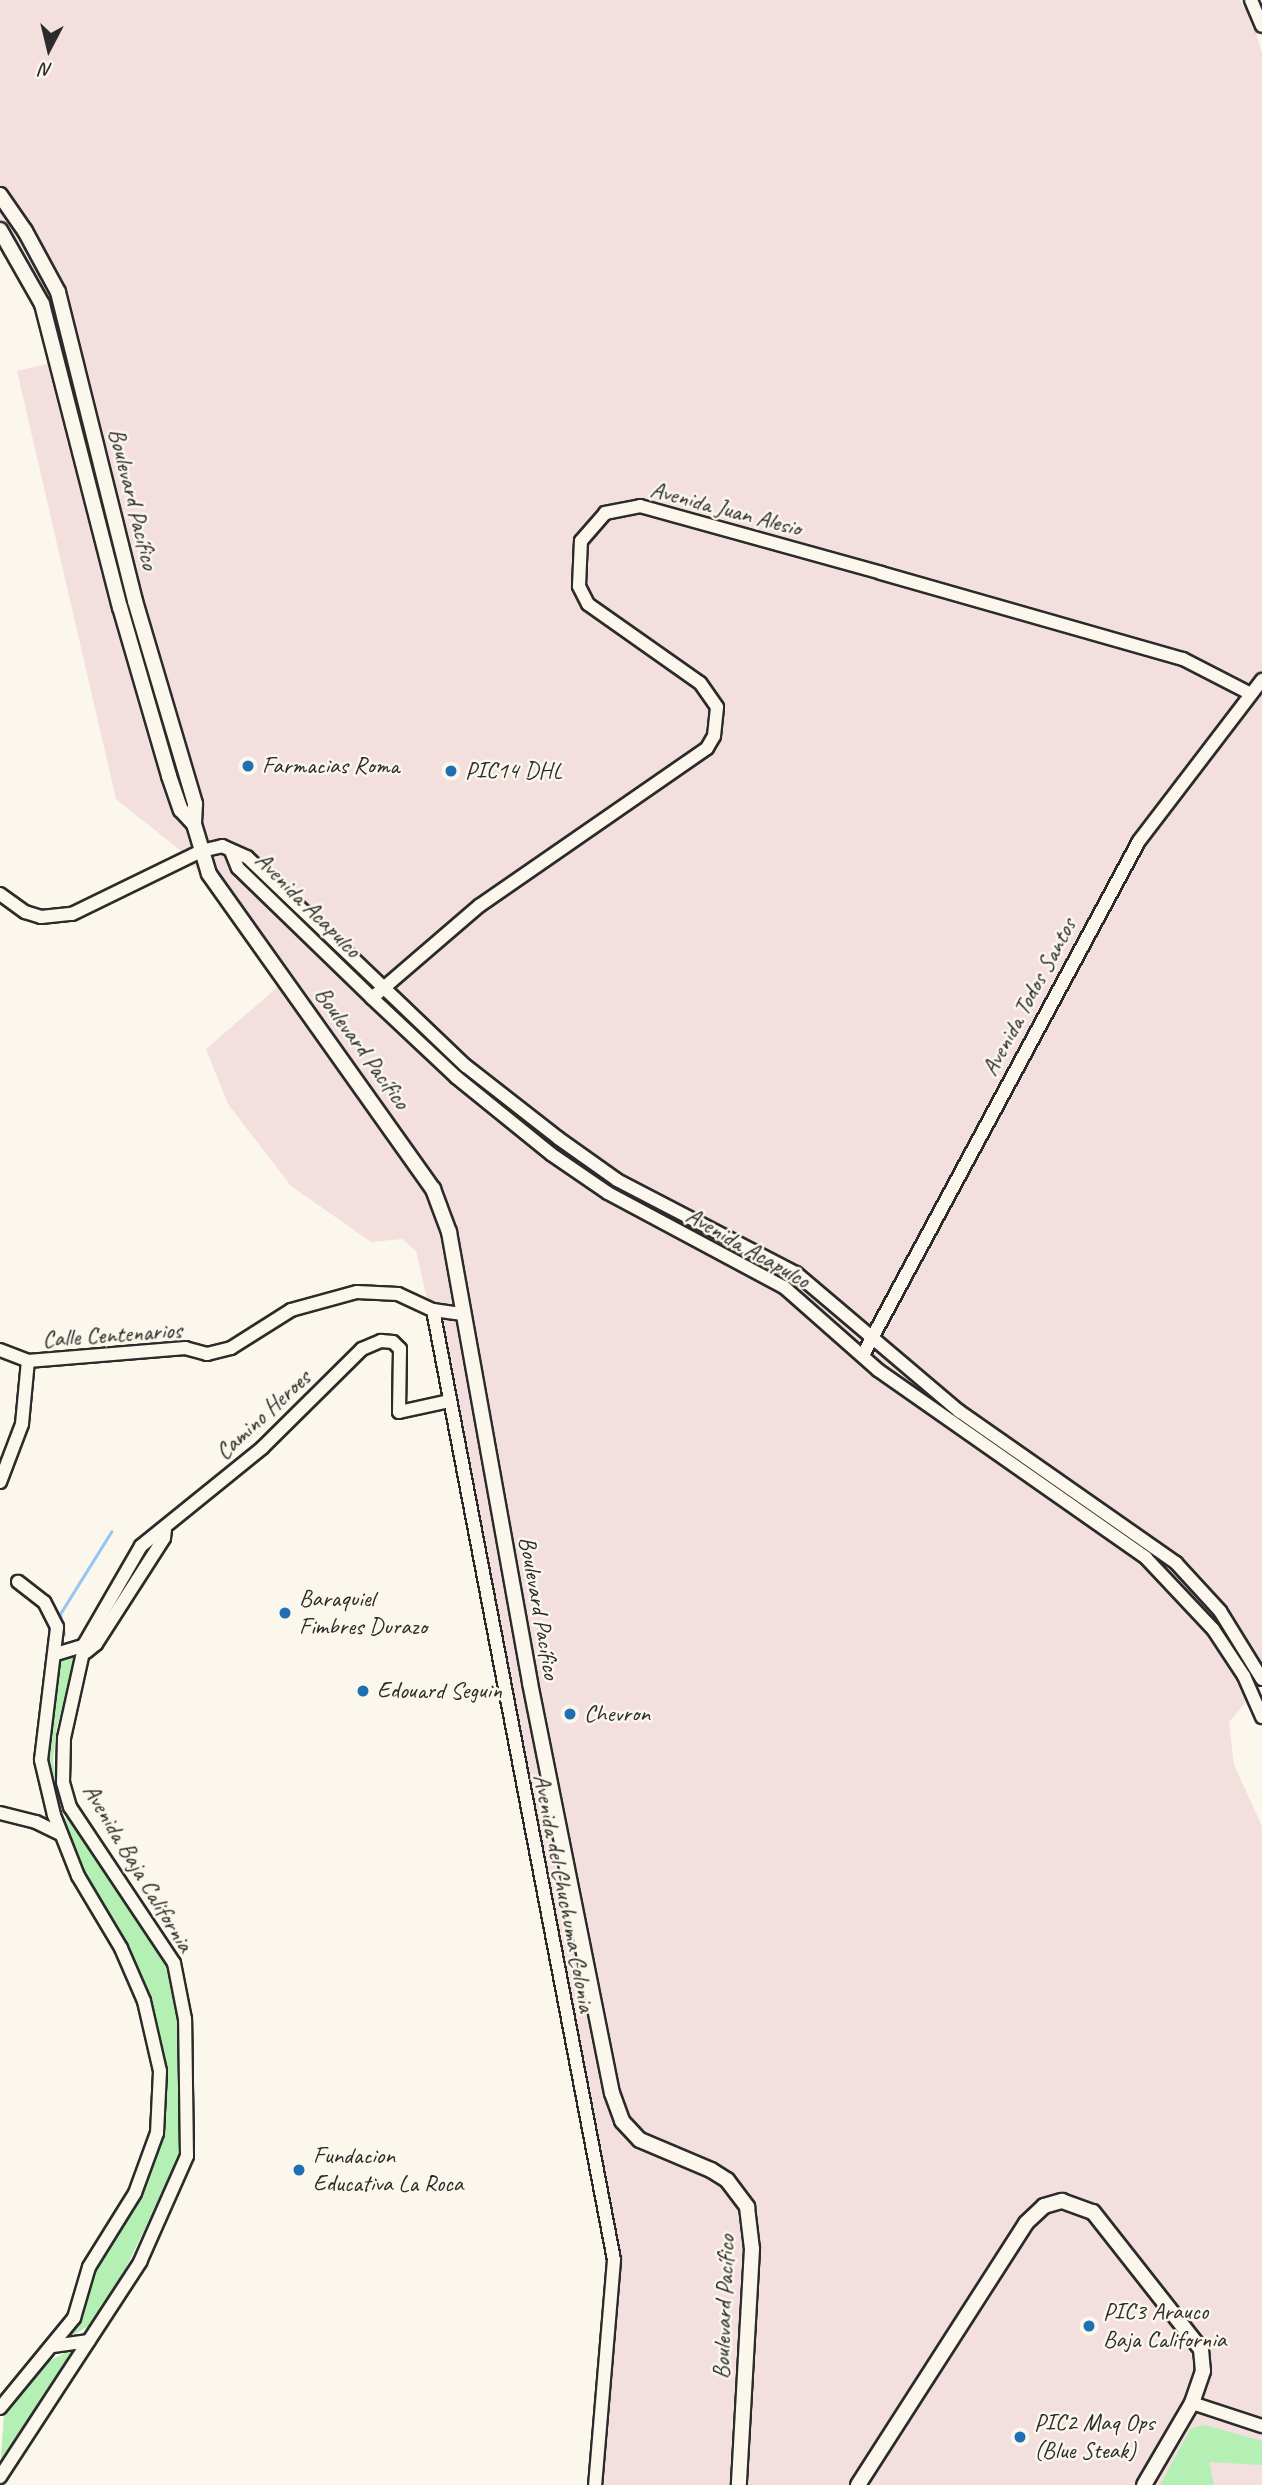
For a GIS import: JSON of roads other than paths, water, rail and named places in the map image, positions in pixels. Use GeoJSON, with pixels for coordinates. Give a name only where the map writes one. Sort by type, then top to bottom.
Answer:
{"type":"FeatureCollection","features":[{"type":"Feature","properties":{"kind":"main road","name":"Boulevard Pacífico"},"geometry":{"type":"LineString","coordinates":[[0,195],[26,231],[58,292],[135,601],[195,804],[194,824],[209,874],[433,1189],[449,1232],[532,1695],[612,2092],[622,2121],[640,2140],[711,2170],[732,2186],[747,2207],[752,2249],[739,2485]]}},
{"type":"Feature","properties":{"kind":"main road","name":"Boulevard Pacífico"},"geometry":{"type":"LineString","coordinates":[[0,230],[42,304],[161,750],[181,810],[194,824]]}},
{"type":"Feature","properties":{"kind":"main road"},"geometry":{"type":"LineString","coordinates":[[858,2485],[1019,2232],[1034,2214],[1052,2203],[1075,2203],[1093,2212],[1197,2340],[1203,2371],[1192,2403],[1144,2485]]}},
{"type":"Feature","properties":{"kind":"street"},"geometry":{"type":"LineString","coordinates":[[1251,0],[1262,26]]}},
{"type":"Feature","properties":{"kind":"street","name":"Avenida Juan Alesio"},"geometry":{"type":"LineString","coordinates":[[377,994],[479,906],[707,748],[714,736],[717,707],[700,683],[588,604],[579,586],[582,541],[605,513],[640,506],[895,577],[1183,659],[1251,694]]}},
{"type":"Feature","properties":{"kind":"street","name":"Avenida Todos Santos"},"geometry":{"type":"LineString","coordinates":[[864,1353],[1139,841],[1262,680]]}},
{"type":"Feature","properties":{"kind":"street","name":"Avenida Acapulco"},"geometry":{"type":"LineString","coordinates":[[201,851],[218,846],[247,857],[456,1077],[551,1154],[608,1193],[785,1288],[864,1353],[878,1370],[954,1426],[1129,1545],[1168,1577],[1213,1629],[1244,1676],[1262,1717]]}},
{"type":"Feature","properties":{"kind":"street"},"geometry":{"type":"LineString","coordinates":[[0,894],[33,915],[72,914],[201,851]]}},
{"type":"Feature","properties":{"kind":"street","name":"Avenida Acapulco"},"geometry":{"type":"LineString","coordinates":[[377,994],[558,1138],[617,1180],[796,1273],[958,1410],[1176,1563],[1220,1611],[1262,1679]]}},
{"type":"Feature","properties":{"kind":"street","name":"Calle Centenarios"},"geometry":{"type":"LineString","coordinates":[[0,1350],[28,1361],[185,1348],[207,1354],[231,1348],[291,1310],[357,1292],[398,1294],[433,1310],[463,1314]]}},
{"type":"Feature","properties":{"kind":"street","name":"Avenida del Chuchuma Colonia"},"geometry":{"type":"LineString","coordinates":[[433,1310],[614,2260],[595,2485]]}},
{"type":"Feature","properties":{"kind":"street","name":"Camino Heroes"},"geometry":{"type":"LineString","coordinates":[[161,1534],[262,1448],[362,1349],[381,1341],[393,1342],[400,1349],[399,1412],[449,1401]]}},
{"type":"Feature","properties":{"kind":"street"},"geometry":{"type":"LineString","coordinates":[[0,1482],[22,1424],[28,1361]]}},
{"type":"Feature","properties":{"kind":"street","name":"Avenida Baja California"},"geometry":{"type":"LineString","coordinates":[[0,2477],[140,2262],[187,2156],[189,2122],[186,2019],[174,1963],[70,1807],[61,1766],[89,1646],[141,1546],[161,1534]]}},
{"type":"Feature","properties":{"kind":"street","name":"Avenida Baja California"},"geometry":{"type":"LineString","coordinates":[[0,2408],[74,2318],[89,2267],[135,2193],[153,2152],[160,2071],[144,2001],[61,1835],[54,1815],[41,1760],[56,1654],[53,1614],[18,1583]]}},
{"type":"Feature","properties":{"kind":"street"},"geometry":{"type":"LineString","coordinates":[[56,1654],[89,1646]]}},
{"type":"Feature","properties":{"kind":"street"},"geometry":{"type":"LineString","coordinates":[[1245,1650],[1262,1656]]}},
{"type":"Feature","properties":{"kind":"street"},"geometry":{"type":"LineString","coordinates":[[36,1822],[70,1807]]}},
{"type":"Feature","properties":{"kind":"street"},"geometry":{"type":"LineString","coordinates":[[0,1813],[36,1822],[61,1835]]}},
{"type":"Feature","properties":{"kind":"street"},"geometry":{"type":"LineString","coordinates":[[53,2346],[89,2341]]}},
{"type":"Feature","properties":{"kind":"street"},"geometry":{"type":"LineString","coordinates":[[1192,2403],[1262,2426]]}},
{"type":"Feature","properties":{"kind":"waterway"},"geometry":{"type":"LineString","coordinates":[[64,1635],[60,1614],[111,1532]]}},
{"type":"Feature","properties":{"kind":"place","name":"Farmacias Roma"},"geometry":{"type":"Point","coordinates":[248,766]}},
{"type":"Feature","properties":{"kind":"place","name":"PIC14 DHL"},"geometry":{"type":"Point","coordinates":[451,771]}},
{"type":"Feature","properties":{"kind":"place","name":"Baraquiel Fimbres Durazo"},"geometry":{"type":"Point","coordinates":[285,1613]}},
{"type":"Feature","properties":{"kind":"place","name":"Edouard Seguin"},"geometry":{"type":"Point","coordinates":[363,1691]}},
{"type":"Feature","properties":{"kind":"place","name":"Chevron"},"geometry":{"type":"Point","coordinates":[570,1714]}},
{"type":"Feature","properties":{"kind":"place","name":"Fundacion Educativa La Roca"},"geometry":{"type":"Point","coordinates":[299,2170]}},
{"type":"Feature","properties":{"kind":"place","name":"PIC3 Arauco Baja California"},"geometry":{"type":"Point","coordinates":[1089,2326]}},
{"type":"Feature","properties":{"kind":"place","name":"PIC2 Maq Ops (Blue Steak)"},"geometry":{"type":"Point","coordinates":[1020,2437]}}]}
